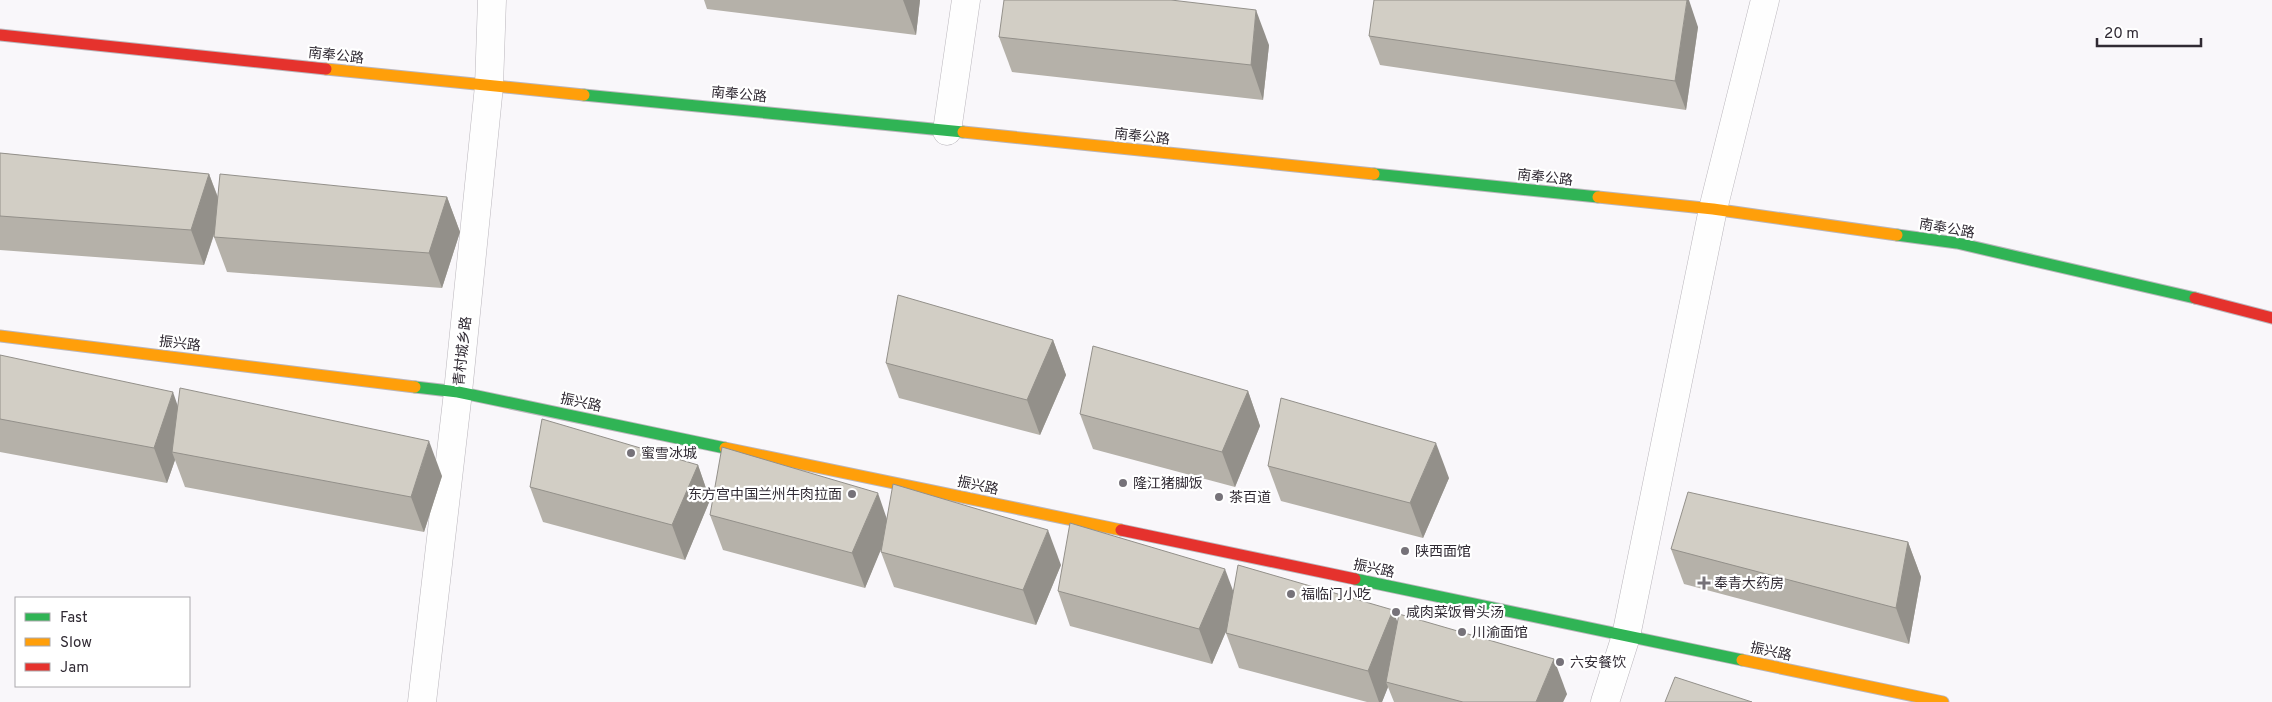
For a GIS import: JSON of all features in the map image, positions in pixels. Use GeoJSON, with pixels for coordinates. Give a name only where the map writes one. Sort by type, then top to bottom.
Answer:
{"type":"FeatureCollection","features":[{"type":"Feature","properties":{"kind":"main road","name":"南奉公路"},"geometry":{"type":"LineString","coordinates":[[0,35],[1713,209],[1957,243],[2203,300],[2272,318]]}},
{"type":"Feature","properties":{"kind":"main road","name":"振兴路"},"geometry":{"type":"LineString","coordinates":[[0,336],[458,392],[1943,702]]}},
{"type":"Feature","properties":{"kind":"street","name":"青村城乡路"},"geometry":{"type":"LineString","coordinates":[[422,702],[458,392],[489,86],[492,0]]}},
{"type":"Feature","properties":{"kind":"street"},"geometry":{"type":"LineString","coordinates":[[946,131],[966,0]]}},
{"type":"Feature","properties":{"kind":"street"},"geometry":{"type":"LineString","coordinates":[[1605,702],[1626,636],[1713,209],[1765,0]]}},
{"type":"Feature","properties":{"kind":"building"},"geometry":{"type":"Polygon","coordinates":[[[1004,0],[1171,0],[1256,10],[1251,65],[999,37],[1004,0]]]}},
{"type":"Feature","properties":{"kind":"building"},"geometry":{"type":"Polygon","coordinates":[[[1374,0],[1687,0],[1675,81],[1369,36],[1374,0]]]}},
{"type":"Feature","properties":{"kind":"building"},"geometry":{"type":"Polygon","coordinates":[[[0,153],[209,174],[191,230],[0,216],[0,153]]]}},
{"type":"Feature","properties":{"kind":"building"},"geometry":{"type":"Polygon","coordinates":[[[220,174],[447,197],[429,253],[214,237],[220,174]]]}},
{"type":"Feature","properties":{"kind":"building"},"geometry":{"type":"Polygon","coordinates":[[[898,295],[1053,340],[1027,400],[886,363],[898,295]]]}},
{"type":"Feature","properties":{"kind":"building"},"geometry":{"type":"Polygon","coordinates":[[[1093,346],[1248,391],[1222,452],[1080,414],[1093,346]]]}},
{"type":"Feature","properties":{"kind":"building"},"geometry":{"type":"Polygon","coordinates":[[[0,355],[173,392],[154,448],[0,419],[0,355]]]}},
{"type":"Feature","properties":{"kind":"building"},"geometry":{"type":"Polygon","coordinates":[[[180,388],[429,441],[411,497],[172,452],[180,388]]]}},
{"type":"Feature","properties":{"kind":"building"},"geometry":{"type":"Polygon","coordinates":[[[1281,398],[1436,443],[1410,503],[1268,466],[1281,398]]]}},
{"type":"Feature","properties":{"kind":"building"},"geometry":{"type":"Polygon","coordinates":[[[542,419],[698,465],[672,525],[530,487],[542,419]]]}},
{"type":"Feature","properties":{"kind":"building"},"geometry":{"type":"Polygon","coordinates":[[[722,447],[878,493],[852,553],[710,515],[722,447]]]}},
{"type":"Feature","properties":{"kind":"building"},"geometry":{"type":"Polygon","coordinates":[[[893,484],[1048,530],[1023,590],[881,552],[893,484]]]}},
{"type":"Feature","properties":{"kind":"building"},"geometry":{"type":"Polygon","coordinates":[[[1688,492],[1908,542],[1896,608],[1671,549],[1688,492]]]}},
{"type":"Feature","properties":{"kind":"building"},"geometry":{"type":"Polygon","coordinates":[[[1070,523],[1225,569],[1199,629],[1058,591],[1070,523]]]}},
{"type":"Feature","properties":{"kind":"building"},"geometry":{"type":"Polygon","coordinates":[[[1238,565],[1393,610],[1368,671],[1226,633],[1238,565]]]}},
{"type":"Feature","properties":{"kind":"building"},"geometry":{"type":"Polygon","coordinates":[[[1399,614],[1554,659],[1536,702],[1463,702],[1386,682],[1399,614]]]}},
{"type":"Feature","properties":{"kind":"building"},"geometry":{"type":"Polygon","coordinates":[[[1675,677],[1752,702],[1665,702],[1675,677]]]}},
{"type":"Feature","properties":{"kind":"traffic: fast"},"geometry":{"type":"LineString","coordinates":[[584,95],[963,132]]}},
{"type":"Feature","properties":{"kind":"traffic: fast"},"geometry":{"type":"LineString","coordinates":[[1374,174],[1598,197]]}},
{"type":"Feature","properties":{"kind":"traffic: fast"},"geometry":{"type":"LineString","coordinates":[[1897,235],[1957,243],[2195,298]]}},
{"type":"Feature","properties":{"kind":"traffic: fast"},"geometry":{"type":"LineString","coordinates":[[415,387],[458,392],[725,448]]}},
{"type":"Feature","properties":{"kind":"traffic: fast"},"geometry":{"type":"LineString","coordinates":[[1355,579],[1742,660]]}},
{"type":"Feature","properties":{"kind":"traffic: slow"},"geometry":{"type":"LineString","coordinates":[[326,69],[584,95]]}},
{"type":"Feature","properties":{"kind":"traffic: slow"},"geometry":{"type":"LineString","coordinates":[[963,132],[1374,174]]}},
{"type":"Feature","properties":{"kind":"traffic: slow"},"geometry":{"type":"LineString","coordinates":[[1598,197],[1713,209],[1897,235]]}},
{"type":"Feature","properties":{"kind":"traffic: slow"},"geometry":{"type":"LineString","coordinates":[[0,336],[415,387]]}},
{"type":"Feature","properties":{"kind":"traffic: slow"},"geometry":{"type":"LineString","coordinates":[[725,448],[1121,530]]}},
{"type":"Feature","properties":{"kind":"traffic: slow"},"geometry":{"type":"LineString","coordinates":[[1742,660],[1943,702]]}},
{"type":"Feature","properties":{"kind":"traffic: jam"},"geometry":{"type":"LineString","coordinates":[[0,35],[326,69]]}},
{"type":"Feature","properties":{"kind":"traffic: jam"},"geometry":{"type":"LineString","coordinates":[[2195,298],[2272,318]]}},
{"type":"Feature","properties":{"kind":"traffic: jam"},"geometry":{"type":"LineString","coordinates":[[1121,530],[1355,579]]}},
{"type":"Feature","properties":{"kind":"place","name":"蜜雪冰城"},"geometry":{"type":"Point","coordinates":[631,453]}},
{"type":"Feature","properties":{"kind":"place","name":"隆江猪脚饭"},"geometry":{"type":"Point","coordinates":[1123,483]}},
{"type":"Feature","properties":{"kind":"place","name":"东方宫中国兰州牛肉拉面"},"geometry":{"type":"Point","coordinates":[852,494]}},
{"type":"Feature","properties":{"kind":"place","name":"茶百道"},"geometry":{"type":"Point","coordinates":[1219,497]}},
{"type":"Feature","properties":{"kind":"place","name":"陕西面馆"},"geometry":{"type":"Point","coordinates":[1405,551]}},
{"type":"Feature","properties":{"kind":"place","name":"奉青大药房"},"geometry":{"type":"Point","coordinates":[1704,583]}},
{"type":"Feature","properties":{"kind":"place","name":"福临门小吃"},"geometry":{"type":"Point","coordinates":[1291,594]}},
{"type":"Feature","properties":{"kind":"place","name":"咸肉菜饭骨头汤"},"geometry":{"type":"Point","coordinates":[1396,612]}},
{"type":"Feature","properties":{"kind":"place","name":"川渝面馆"},"geometry":{"type":"Point","coordinates":[1462,632]}},
{"type":"Feature","properties":{"kind":"place","name":"六安餐饮"},"geometry":{"type":"Point","coordinates":[1560,662]}}]}
